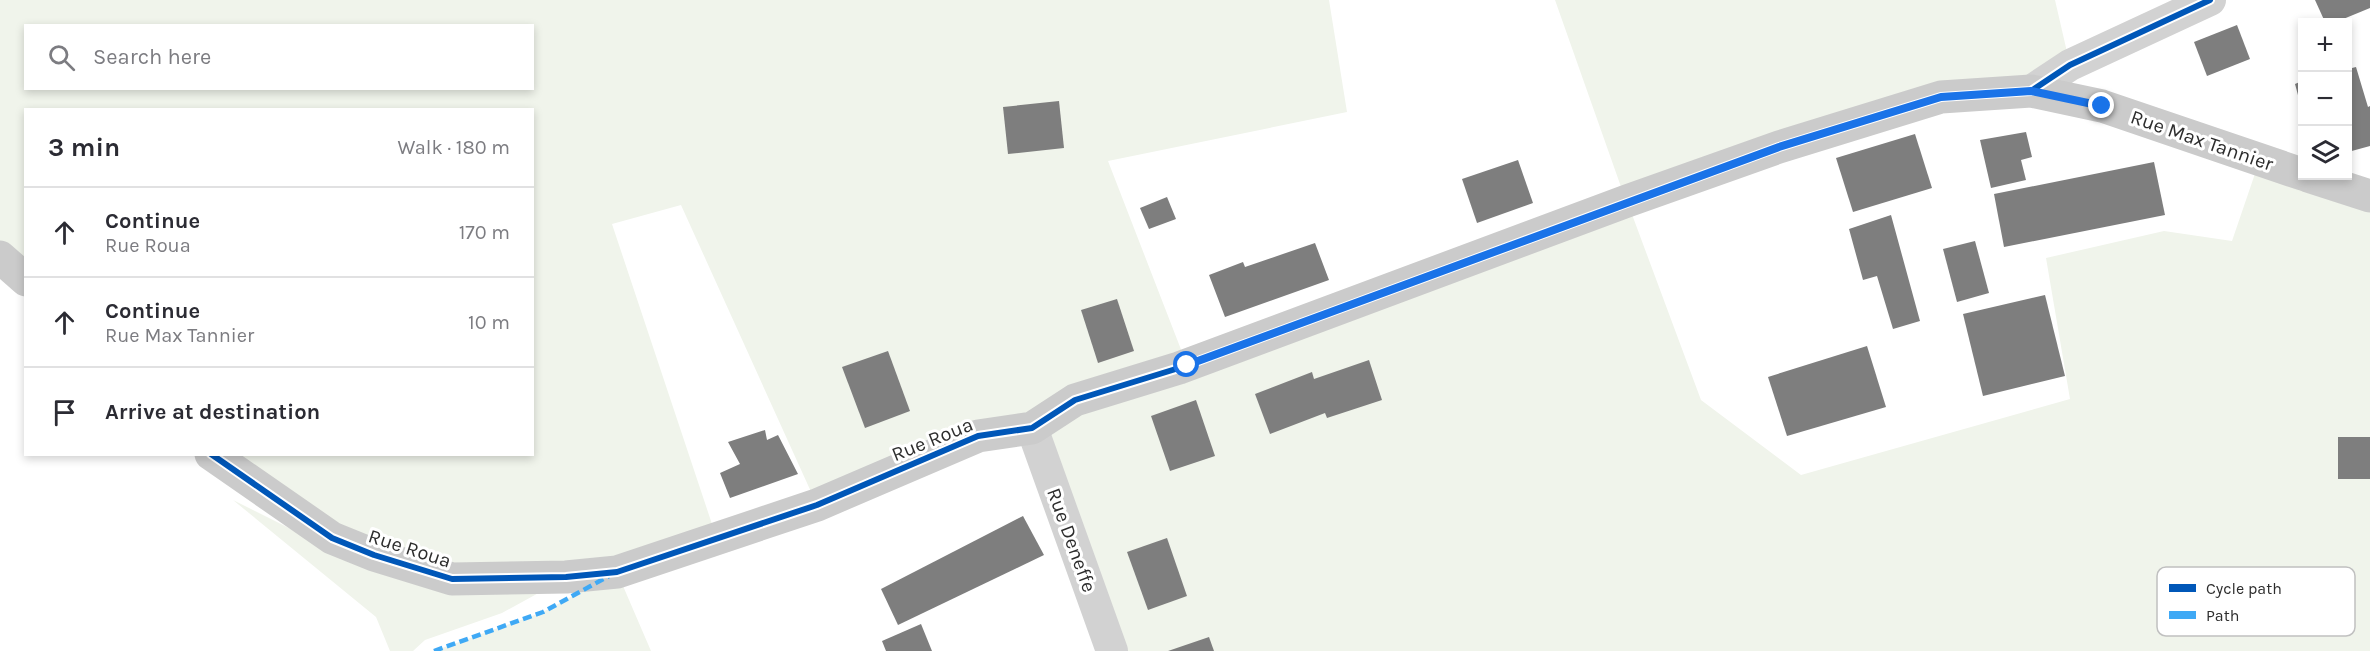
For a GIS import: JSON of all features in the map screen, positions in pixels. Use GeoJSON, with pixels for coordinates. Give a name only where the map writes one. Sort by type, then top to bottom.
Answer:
{"type":"FeatureCollection","features":[{"type":"Feature","properties":{"kind":"street","name":"Rue Roua"},"geometry":{"type":"LineString","coordinates":[[214,456],[332,538],[374,555],[452,579],[566,577],[617,572],[817,505],[978,436],[1032,428],[1075,400],[1179,368],[1779,147],[1941,97],[2031,91],[2070,65],[2210,0]]}},
{"type":"Feature","properties":{"kind":"street","name":"Rue Max Tannier"},"geometry":{"type":"LineString","coordinates":[[2031,91],[2102,106],[2298,173]]}},
{"type":"Feature","properties":{"kind":"street"},"geometry":{"type":"LineString","coordinates":[[2320,180],[2370,196]]}},
{"type":"Feature","properties":{"kind":"street"},"geometry":{"type":"LineString","coordinates":[[0,256],[24,278]]}},
{"type":"Feature","properties":{"kind":"street","name":"Rue Deneffe"},"geometry":{"type":"LineString","coordinates":[[1032,428],[1112,651]]}},
{"type":"Feature","properties":{"kind":"shaded area"},"geometry":{"type":"Polygon","coordinates":[[[0,0],[1329,0],[1347,112],[1108,161],[1187,365],[1626,201],[1555,0],[2055,0],[2070,65],[1941,97],[1627,201],[1701,400],[1801,475],[2070,399],[2046,258],[2164,231],[2232,241],[2260,159],[2298,172],[2298,180],[2322,180],[2370,196],[2370,651],[1112,651],[1032,429],[817,505],[681,205],[612,224],[717,539],[617,572],[651,651],[434,651],[543,612],[615,573],[566,577],[374,555],[213,456],[534,456],[534,108],[24,108],[24,279],[0,257],[0,0]]]}},
{"type":"Feature","properties":{"kind":"shaded area"},"geometry":{"type":"Polygon","coordinates":[[[233,500],[379,573],[555,584],[502,613],[425,640],[413,651],[390,651],[376,617],[233,500]]]}},
{"type":"Feature","properties":{"kind":"building"},"geometry":{"type":"Polygon","coordinates":[[[2315,0],[2370,0],[2370,8],[2346,18],[2323,18],[2315,0]]]}},
{"type":"Feature","properties":{"kind":"building"},"geometry":{"type":"Polygon","coordinates":[[[2237,25],[2250,59],[2207,76],[2194,42],[2237,25]]]}},
{"type":"Feature","properties":{"kind":"building"},"geometry":{"type":"Polygon","coordinates":[[[2356,67],[2368,107],[2370,106],[2370,146],[2352,151],[2352,72],[2352,68],[2356,67]]]}},
{"type":"Feature","properties":{"kind":"building"},"geometry":{"type":"Polygon","coordinates":[[[1059,101],[1064,148],[1008,154],[1003,107],[1059,101]]]}},
{"type":"Feature","properties":{"kind":"building"},"geometry":{"type":"Polygon","coordinates":[[[2026,132],[2032,157],[2021,160],[2026,180],[1991,188],[1980,140],[2026,132]]]}},
{"type":"Feature","properties":{"kind":"building"},"geometry":{"type":"Polygon","coordinates":[[[1915,134],[1932,188],[1853,212],[1836,158],[1915,134]]]}},
{"type":"Feature","properties":{"kind":"building"},"geometry":{"type":"Polygon","coordinates":[[[1518,160],[1533,203],[1477,223],[1462,179],[1518,160]]]}},
{"type":"Feature","properties":{"kind":"building"},"geometry":{"type":"Polygon","coordinates":[[[2154,162],[2165,215],[2004,247],[1994,194],[2154,162]]]}},
{"type":"Feature","properties":{"kind":"building"},"geometry":{"type":"Polygon","coordinates":[[[1167,197],[1176,219],[1149,229],[1140,208],[1167,197]]]}},
{"type":"Feature","properties":{"kind":"building"},"geometry":{"type":"Polygon","coordinates":[[[1891,215],[1920,321],[1893,329],[1877,276],[1863,280],[1849,229],[1891,215]]]}},
{"type":"Feature","properties":{"kind":"building"},"geometry":{"type":"Polygon","coordinates":[[[1975,241],[1989,293],[1957,302],[1943,249],[1975,241]]]}},
{"type":"Feature","properties":{"kind":"building"},"geometry":{"type":"Polygon","coordinates":[[[1315,243],[1329,280],[1225,317],[1209,275],[1243,262],[1245,267],[1315,243]]]}},
{"type":"Feature","properties":{"kind":"building"},"geometry":{"type":"Polygon","coordinates":[[[2045,295],[2065,376],[1983,396],[1963,314],[2045,295]]]}},
{"type":"Feature","properties":{"kind":"building"},"geometry":{"type":"Polygon","coordinates":[[[1117,299],[1134,351],[1098,363],[1081,310],[1117,299]]]}},
{"type":"Feature","properties":{"kind":"building"},"geometry":{"type":"Polygon","coordinates":[[[1867,346],[1886,407],[1787,436],[1768,377],[1867,346]]]}},
{"type":"Feature","properties":{"kind":"building"},"geometry":{"type":"Polygon","coordinates":[[[888,351],[910,411],[865,428],[842,367],[888,351]]]}},
{"type":"Feature","properties":{"kind":"building"},"geometry":{"type":"Polygon","coordinates":[[[1369,360],[1382,400],[1327,418],[1325,413],[1270,434],[1255,394],[1312,372],[1314,379],[1369,360]]]}},
{"type":"Feature","properties":{"kind":"building"},"geometry":{"type":"Polygon","coordinates":[[[1196,400],[1215,456],[1170,471],[1151,416],[1196,400]]]}},
{"type":"Feature","properties":{"kind":"building"},"geometry":{"type":"Polygon","coordinates":[[[765,430],[767,440],[778,435],[798,474],[730,498],[720,473],[740,464],[728,442],[765,430]]]}},
{"type":"Feature","properties":{"kind":"building"},"geometry":{"type":"Polygon","coordinates":[[[2338,437],[2370,437],[2370,479],[2338,479],[2338,437]]]}},
{"type":"Feature","properties":{"kind":"building"},"geometry":{"type":"Polygon","coordinates":[[[1023,516],[1044,555],[898,625],[881,589],[1023,516]]]}},
{"type":"Feature","properties":{"kind":"building"},"geometry":{"type":"Polygon","coordinates":[[[1167,538],[1187,596],[1148,610],[1127,552],[1167,538]]]}},
{"type":"Feature","properties":{"kind":"building"},"geometry":{"type":"Polygon","coordinates":[[[921,624],[932,651],[886,651],[882,641],[921,624]]]}},
{"type":"Feature","properties":{"kind":"building"},"geometry":{"type":"Polygon","coordinates":[[[1209,637],[1214,651],[1168,651],[1209,637]]]}},
{"type":"Feature","properties":{"kind":"marked path"},"geometry":{"type":"LineString","coordinates":[[434,651],[543,612],[609,576]]}},
{"type":"Feature","properties":{"kind":"cycle path"},"geometry":{"type":"LineString","coordinates":[[214,456],[332,538],[374,555],[452,579],[566,577],[617,572],[817,505],[978,436],[1032,428],[1075,400],[1179,368],[1779,147],[1941,97],[2031,91],[2070,65],[2210,0]]}},
{"type":"Feature","properties":{"kind":"route"},"geometry":{"type":"LineString","coordinates":[[1187,365],[1627,201],[1779,147],[1941,97],[2031,91],[2102,106]]}}]}
